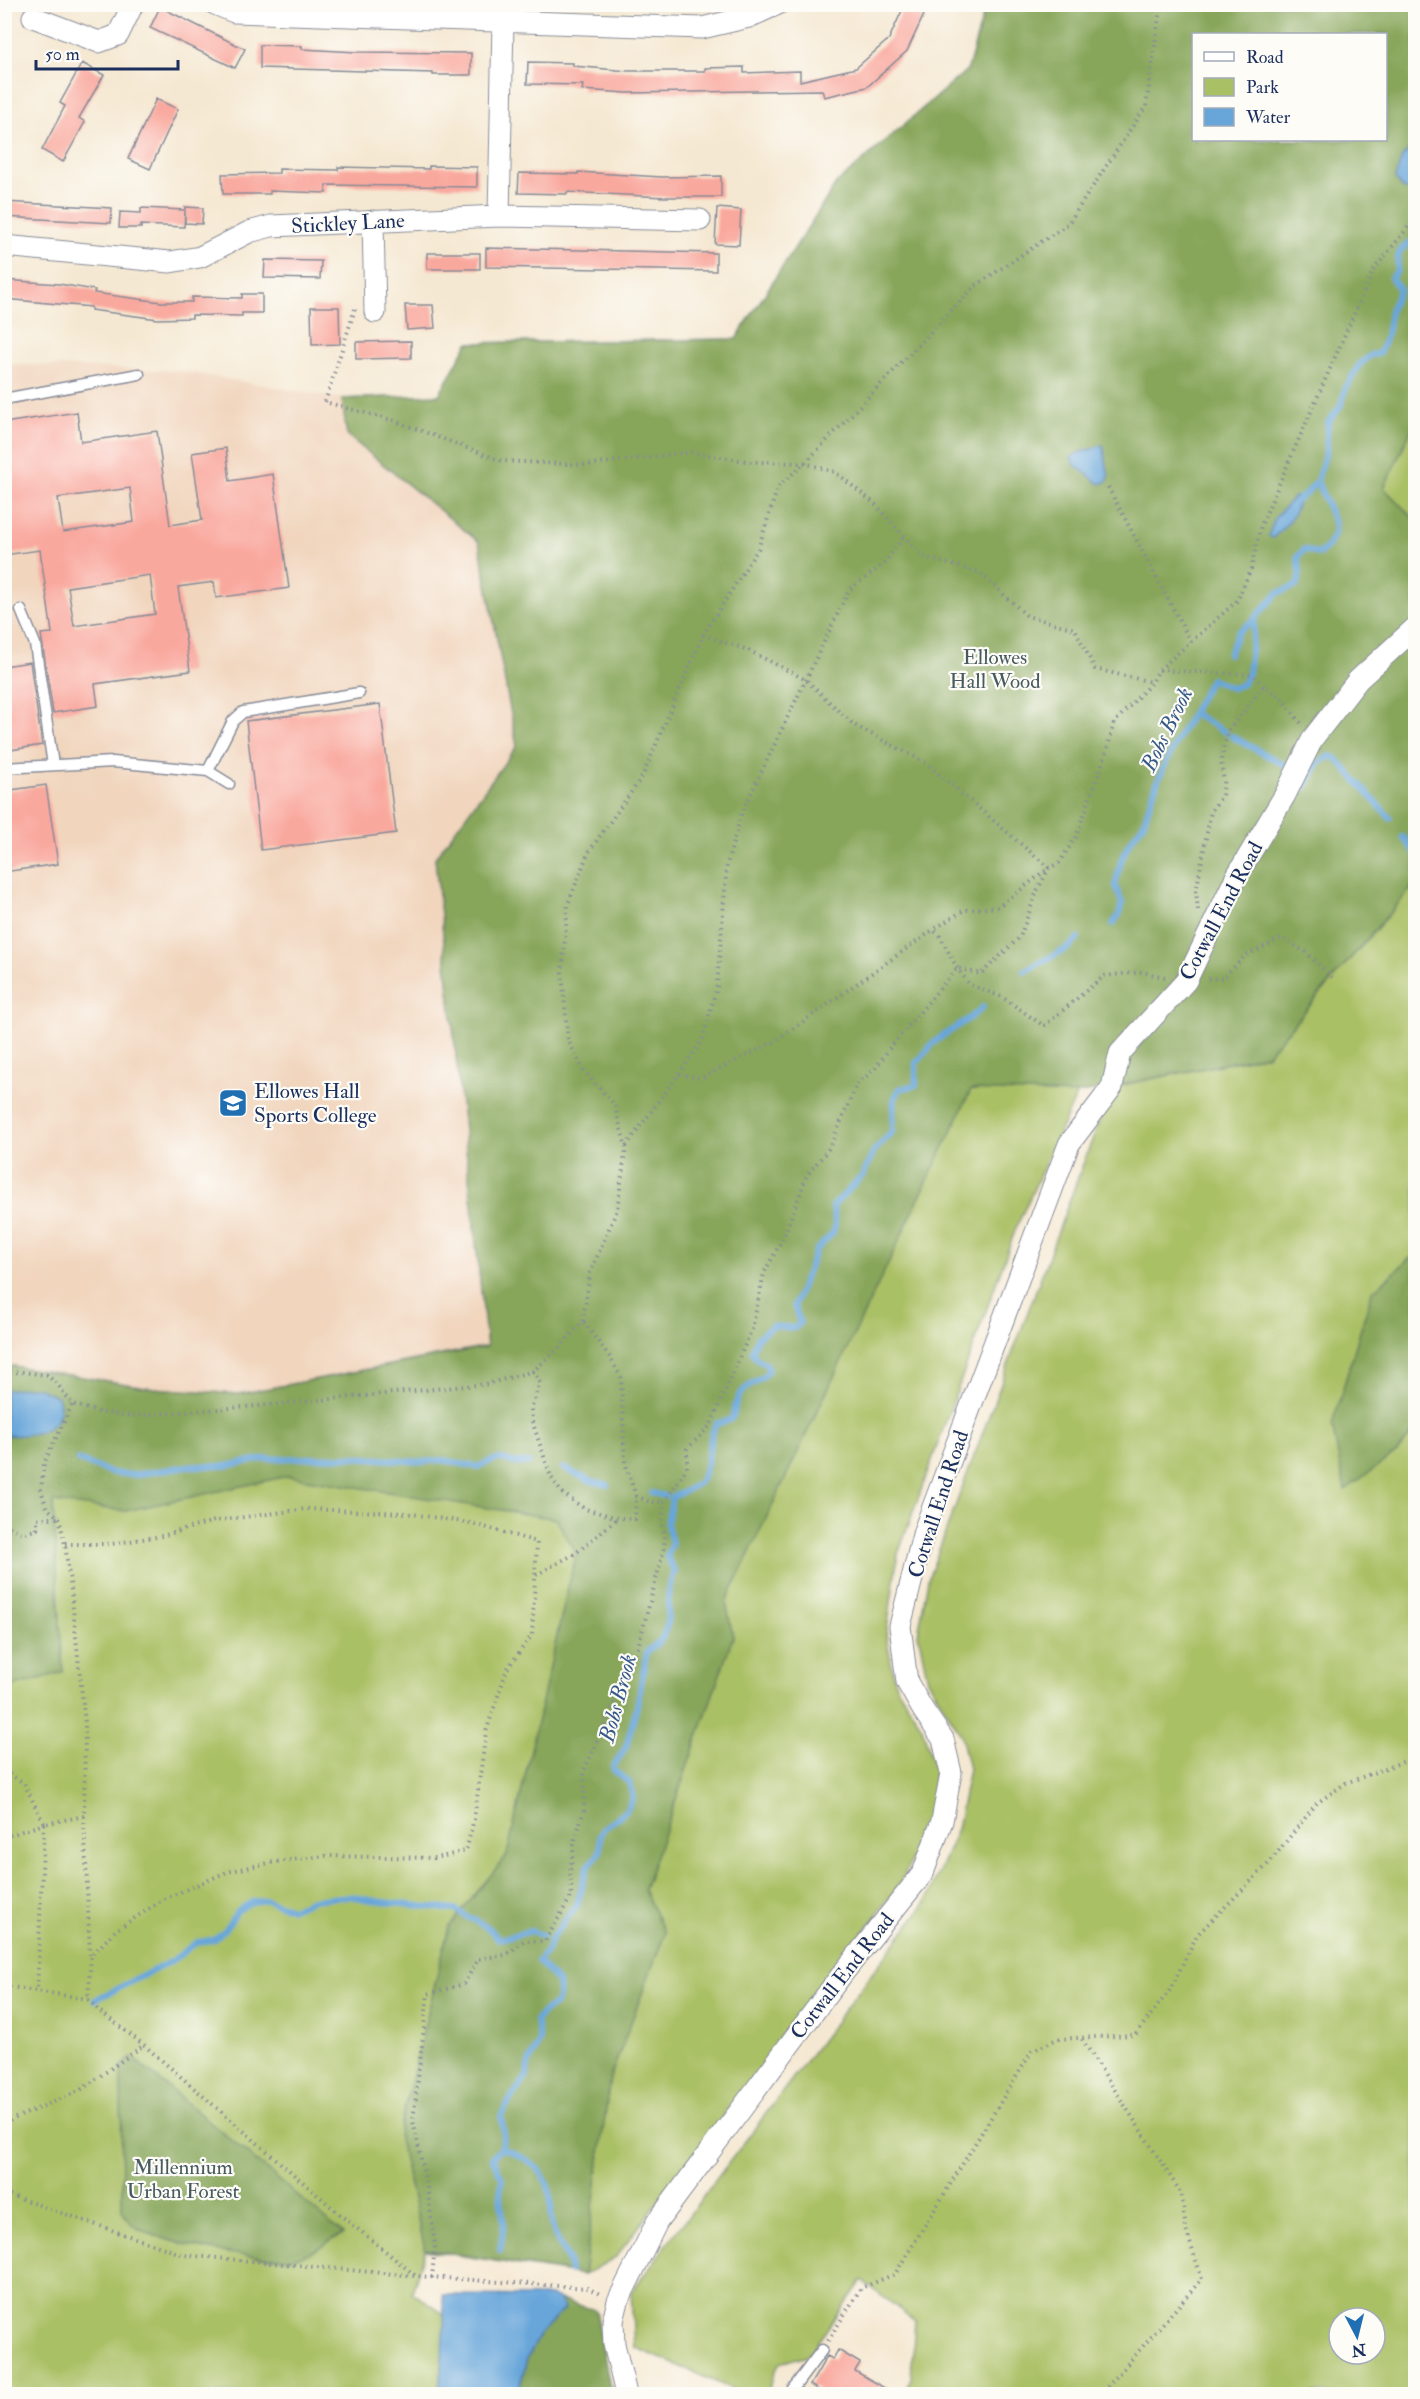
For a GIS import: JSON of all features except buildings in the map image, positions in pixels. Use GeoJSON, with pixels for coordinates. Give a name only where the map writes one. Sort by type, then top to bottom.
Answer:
{"type":"FeatureCollection","features":[{"type":"Feature","properties":{"kind":"street"},"geometry":{"type":"LineString","coordinates":[[33,16],[99,42],[118,34],[133,4]]}},
{"type":"Feature","properties":{"kind":"street"},"geometry":{"type":"LineString","coordinates":[[215,4],[234,12],[299,10],[503,21],[702,28],[749,17],[778,4]]}},
{"type":"Feature","properties":{"kind":"street"},"geometry":{"type":"LineString","coordinates":[[499,216],[503,21]]}},
{"type":"Feature","properties":{"kind":"street","name":"Stickley Lane"},"geometry":{"type":"LineString","coordinates":[[4,246],[170,262],[200,257],[249,232],[271,226],[499,216],[700,220]]}},
{"type":"Feature","properties":{"kind":"street"},"geometry":{"type":"LineString","coordinates":[[373,221],[375,312]]}},
{"type":"Feature","properties":{"kind":"street","name":"Cotwall End Road"},"geometry":{"type":"LineString","coordinates":[[626,2394],[614,2344],[613,2321],[618,2301],[657,2222],[843,1973],[923,1873],[942,1821],[951,1773],[944,1740],[907,1682],[900,1626],[924,1531],[1069,1144],[1112,1087],[1120,1053],[1186,981],[1236,877],[1285,795],[1313,738],[1358,680],[1416,627]]}},
{"type":"Feature","properties":{"kind":"lane"},"geometry":{"type":"LineString","coordinates":[[4,399],[139,374]]}},
{"type":"Feature","properties":{"kind":"lane"},"geometry":{"type":"LineString","coordinates":[[21,610],[35,644],[53,765]]}},
{"type":"Feature","properties":{"kind":"lane"},"geometry":{"type":"LineString","coordinates":[[208,771],[233,721],[243,712],[359,693]]}},
{"type":"Feature","properties":{"kind":"lane"},"geometry":{"type":"LineString","coordinates":[[4,768],[112,762],[208,771],[229,784]]}},
{"type":"Feature","properties":{"kind":"lane"},"geometry":{"type":"LineString","coordinates":[[789,2394],[822,2350]]}},
{"type":"Feature","properties":{"kind":"path"},"geometry":{"type":"LineString","coordinates":[[4,1373],[22,1372],[47,1375],[58,1385],[72,1404],[98,1412],[142,1415],[269,1406],[487,1384],[533,1371],[561,1346],[583,1321],[590,1273],[617,1210],[626,1147],[614,1104],[584,1071],[568,1040],[562,972],[568,904],[588,853],[642,777],[703,635],[758,549],[778,487],[805,463],[975,286],[1068,224],[1146,106],[1161,4]]}},
{"type":"Feature","properties":{"kind":"path"},"geometry":{"type":"LineString","coordinates":[[679,1074],[701,1078],[774,1042],[964,910],[998,907],[1059,863],[1076,837],[1107,752],[1114,723],[1152,682],[1159,670],[1237,601],[1251,569],[1261,525],[1373,271],[1416,217]]}},
{"type":"Feature","properties":{"kind":"path"},"geometry":{"type":"LineString","coordinates":[[375,312],[355,309],[325,402],[395,421],[502,461],[588,465],[690,452],[752,462],[805,463],[834,472],[875,504],[923,557],[979,572],[1027,616],[1075,629],[1095,669],[1152,682]]}},
{"type":"Feature","properties":{"kind":"path"},"geometry":{"type":"LineString","coordinates":[[1108,487],[1191,642]]}},
{"type":"Feature","properties":{"kind":"path"},"geometry":{"type":"LineString","coordinates":[[626,1147],[703,1038],[717,986],[727,864],[742,812],[849,590],[884,564],[905,535]]}},
{"type":"Feature","properties":{"kind":"path"},"geometry":{"type":"LineString","coordinates":[[703,635],[748,650],[806,680],[854,725],[926,763],[1049,868]]}},
{"type":"Feature","properties":{"kind":"path"},"geometry":{"type":"LineString","coordinates":[[1159,670],[1253,675],[1282,699],[1313,738]]}},
{"type":"Feature","properties":{"kind":"path"},"geometry":{"type":"LineString","coordinates":[[1198,916],[1196,892],[1211,811],[1222,796],[1223,790],[1221,761],[1224,746],[1234,723],[1264,686]]}},
{"type":"Feature","properties":{"kind":"path"},"geometry":{"type":"LineString","coordinates":[[957,968],[981,974],[1020,937],[1037,891],[1049,868]]}},
{"type":"Feature","properties":{"kind":"path"},"geometry":{"type":"LineString","coordinates":[[933,930],[940,936],[957,968],[970,985],[1002,997],[1044,1026],[1104,976],[1141,972],[1186,981],[1223,978],[1245,956],[1282,938],[1306,952],[1334,979]]}},
{"type":"Feature","properties":{"kind":"path"},"geometry":{"type":"LineString","coordinates":[[432,2278],[435,2245],[427,2187],[413,2121],[428,1994],[464,1984],[478,1959],[506,1954],[524,1941],[544,1941],[572,1895],[570,1871],[575,1839],[584,1810],[584,1770],[638,1647],[664,1549],[665,1535],[662,1525],[664,1502],[687,1468],[687,1449],[711,1426],[752,1329],[765,1273],[784,1236],[807,1175],[830,1147],[857,1084],[875,1069],[957,968]]}},
{"type":"Feature","properties":{"kind":"path"},"geometry":{"type":"LineString","coordinates":[[533,1371],[540,1383],[531,1409],[532,1421],[551,1477],[562,1493],[576,1504],[618,1518],[635,1519],[636,1496],[625,1463],[621,1377],[611,1359],[583,1321]]}},
{"type":"Feature","properties":{"kind":"path"},"geometry":{"type":"LineString","coordinates":[[72,1404],[44,1463],[41,1490],[47,1508],[59,1518],[65,1544],[85,1723],[84,1816],[90,1956],[88,1999]]}},
{"type":"Feature","properties":{"kind":"path"},"geometry":{"type":"LineString","coordinates":[[636,1496],[650,1502],[664,1502]]}},
{"type":"Feature","properties":{"kind":"path"},"geometry":{"type":"LineString","coordinates":[[65,1544],[111,1544],[162,1536],[214,1521],[306,1509],[405,1514],[470,1523],[537,1542],[531,1635],[507,1669],[486,1732],[474,1819],[466,1851],[436,1858],[326,1856],[274,1862],[227,1872],[164,1899],[116,1930],[90,1956]]}},
{"type":"Feature","properties":{"kind":"path"},"geometry":{"type":"LineString","coordinates":[[4,1524],[24,1534],[37,1529],[37,1518],[59,1518]]}},
{"type":"Feature","properties":{"kind":"path"},"geometry":{"type":"LineString","coordinates":[[535,1575],[576,1553],[618,1518]]}},
{"type":"Feature","properties":{"kind":"path"},"geometry":{"type":"LineString","coordinates":[[822,2350],[861,2288],[895,2274],[1032,2051],[1057,2039],[1135,2035],[1170,1990],[1197,1935],[1269,1863],[1317,1803],[1346,1783],[1416,1757]]}},
{"type":"Feature","properties":{"kind":"path"},"geometry":{"type":"LineString","coordinates":[[4,1771],[24,1784],[44,1824],[37,1990]]}},
{"type":"Feature","properties":{"kind":"path"},"geometry":{"type":"LineString","coordinates":[[4,1838],[44,1824],[84,1816]]}},
{"type":"Feature","properties":{"kind":"path"},"geometry":{"type":"LineString","coordinates":[[4,1986],[88,1999],[98,2010],[144,2045],[343,2217],[416,2276]]}},
{"type":"Feature","properties":{"kind":"path"},"geometry":{"type":"LineString","coordinates":[[1082,2038],[1181,2193],[1186,2230],[1202,2279],[1101,2394]]}},
{"type":"Feature","properties":{"kind":"path"},"geometry":{"type":"LineString","coordinates":[[4,2123],[80,2091],[144,2045]]}},
{"type":"Feature","properties":{"kind":"path"},"geometry":{"type":"LineString","coordinates":[[4,2193],[184,2255],[432,2278],[587,2288],[618,2301]]}},
{"type":"Feature","properties":{"kind":"shaded area","name":"Ellowes Hall Sports College"},"geometry":{"type":"Polygon","coordinates":[[[5,364],[180,371],[342,399],[347,435],[479,542],[517,746],[435,858],[487,1347],[239,1394],[152,1388],[5,1365],[5,364]]]}},
{"type":"Feature","properties":{"kind":"green space","name":"Ellowes Hall Wood"},"geometry":{"type":"Polygon","coordinates":[[[986,5],[1415,5],[1415,596],[1077,1094],[1016,1228],[898,1554],[886,1636],[896,1686],[922,1727],[935,1770],[930,1820],[900,1884],[616,2257],[584,2275],[425,2250],[412,2292],[445,2315],[439,2394],[5,2394],[5,1365],[152,1388],[239,1394],[487,1346],[435,858],[517,746],[479,542],[347,435],[342,399],[439,395],[468,343],[736,339],[836,184],[968,69],[986,5]]]}},
{"type":"Feature","properties":{"kind":"green space","name":"Ellowes Hall Wood"},"geometry":{"type":"Polygon","coordinates":[[[986,5],[1415,5],[1415,422],[1384,488],[1415,520],[1415,884],[1267,1055],[1077,1094],[971,1090],[726,1602],[733,1637],[644,1890],[665,1933],[610,2078],[584,2275],[425,2249],[398,2135],[449,1927],[507,1855],[576,1553],[556,1519],[288,1476],[126,1511],[53,1502],[63,1672],[5,1689],[5,1365],[152,1388],[239,1394],[487,1347],[435,858],[517,746],[479,542],[347,435],[342,399],[439,395],[468,343],[736,339],[836,184],[968,69],[986,5]]]}},
{"type":"Feature","properties":{"kind":"green space"},"geometry":{"type":"Polygon","coordinates":[[[1415,884],[1415,2394],[903,2394],[911,2378],[915,2321],[862,2281],[808,2355],[779,2363],[767,2394],[744,2394],[634,2347],[631,2292],[926,1902],[957,1829],[969,1769],[961,1735],[928,1680],[918,1634],[928,1579],[1112,1087],[1267,1055],[1415,884]]]}},
{"type":"Feature","properties":{"kind":"green space"},"geometry":{"type":"Polygon","coordinates":[[[1415,1254],[1415,1430],[1397,1452],[1345,1490],[1332,1425],[1372,1292],[1415,1254]]]}},
{"type":"Feature","properties":{"kind":"green space","name":"Millennium Urban Forest"},"geometry":{"type":"Polygon","coordinates":[[[132,2057],[343,2234],[302,2256],[267,2258],[192,2246],[149,2233],[131,2223],[122,2210],[121,2067],[132,2057]]]}},
{"type":"Feature","properties":{"kind":"green space"},"geometry":{"type":"Polygon","coordinates":[[[560,2300],[596,2310],[611,2394],[518,2394],[526,2362],[541,2333],[563,2309],[560,2300]]]}},
{"type":"Feature","properties":{"kind":"water"},"geometry":{"type":"Polygon","coordinates":[[[1415,144],[1415,189],[1413,192],[1403,188],[1395,179],[1402,157],[1415,144]]]}},
{"type":"Feature","properties":{"kind":"water"},"geometry":{"type":"Polygon","coordinates":[[[1103,445],[1109,477],[1106,482],[1100,484],[1076,466],[1071,458],[1076,454],[1103,445]]]}},
{"type":"Feature","properties":{"kind":"water"},"geometry":{"type":"Polygon","coordinates":[[[1294,497],[1297,497],[1297,503],[1294,514],[1273,538],[1270,537],[1275,518],[1294,497]]]}},
{"type":"Feature","properties":{"kind":"water"},"geometry":{"type":"Polygon","coordinates":[[[36,1387],[58,1397],[60,1409],[58,1418],[45,1430],[25,1435],[5,1435],[5,1390],[36,1387]]]}},
{"type":"Feature","properties":{"kind":"water"},"geometry":{"type":"Polygon","coordinates":[[[442,2295],[552,2296],[560,2300],[564,2309],[541,2333],[526,2362],[518,2394],[439,2394],[444,2333],[442,2295]]]}},
{"type":"Feature","properties":{"kind":"waterway","name":"Bobs Brook"},"geometry":{"type":"LineString","coordinates":[[1113,924],[1119,915],[1122,902],[1115,886],[1121,861],[1129,843],[1143,824],[1158,780],[1175,744],[1211,679],[1232,688],[1243,684],[1248,673],[1255,618],[1278,593],[1298,585],[1300,572],[1298,557],[1304,549],[1319,554],[1327,547],[1334,535],[1335,524],[1317,481],[1326,452],[1328,422],[1340,407],[1346,387],[1360,364],[1371,355],[1380,353],[1388,330],[1390,310],[1400,289],[1391,278],[1398,270],[1399,254],[1416,238]]}},
{"type":"Feature","properties":{"kind":"waterway"},"geometry":{"type":"LineString","coordinates":[[1297,500],[1307,493],[1317,481]]}},
{"type":"Feature","properties":{"kind":"waterway"},"geometry":{"type":"LineString","coordinates":[[1229,654],[1238,632],[1255,619]]}},
{"type":"Feature","properties":{"kind":"waterway"},"geometry":{"type":"LineString","coordinates":[[1193,713],[1225,732]]}},
{"type":"Feature","properties":{"kind":"waterway"},"geometry":{"type":"LineString","coordinates":[[1231,736],[1285,765]]}},
{"type":"Feature","properties":{"kind":"waterway"},"geometry":{"type":"LineString","coordinates":[[1305,787],[1319,763],[1330,756],[1336,758],[1390,818]]}},
{"type":"Feature","properties":{"kind":"waterway"},"geometry":{"type":"LineString","coordinates":[[1403,837],[1416,854]]}},
{"type":"Feature","properties":{"kind":"waterway","name":"Bobs Brook"},"geometry":{"type":"LineString","coordinates":[[1024,971],[1068,948],[1078,939]]}},
{"type":"Feature","properties":{"kind":"waterway","name":"Bobs Brook"},"geometry":{"type":"LineString","coordinates":[[501,2148],[504,2134],[501,2116],[527,2077],[528,2065],[540,2040],[536,2021],[543,2012],[556,2004],[559,1993],[558,1982],[538,1961],[547,1951],[551,1939],[577,1905],[587,1868],[600,1852],[600,1835],[605,1827],[626,1811],[633,1798],[629,1782],[614,1771],[613,1767],[626,1747],[637,1706],[647,1651],[661,1640],[667,1623],[669,1589],[675,1572],[667,1557],[672,1543],[667,1524],[672,1497],[698,1483],[705,1469],[711,1437],[717,1423],[732,1418],[741,1394],[769,1370],[752,1351],[757,1338],[772,1326],[795,1328],[800,1323],[794,1306],[816,1250],[833,1233],[835,1224],[833,1206],[863,1175],[874,1151],[892,1132],[894,1100],[899,1089],[916,1085],[916,1063],[933,1043],[983,1007]]}},
{"type":"Feature","properties":{"kind":"waterway"},"geometry":{"type":"LineString","coordinates":[[78,1460],[112,1473],[134,1475],[187,1466],[226,1466],[263,1459],[352,1457],[421,1462],[443,1460],[477,1467],[503,1459],[514,1463],[529,1463]]}},
{"type":"Feature","properties":{"kind":"waterway"},"geometry":{"type":"LineString","coordinates":[[563,1468],[591,1481],[608,1485]]}},
{"type":"Feature","properties":{"kind":"waterway"},"geometry":{"type":"LineString","coordinates":[[652,1493],[665,1496]]}},
{"type":"Feature","properties":{"kind":"waterway"},"geometry":{"type":"LineString","coordinates":[[95,2000],[172,1961],[197,1942],[213,1940],[226,1929],[237,1911],[252,1902],[266,1900],[292,1909],[312,1900],[350,1896],[455,1910],[487,1927],[499,1939],[532,1931],[543,1936]]}},
{"type":"Feature","properties":{"kind":"waterway"},"geometry":{"type":"LineString","coordinates":[[501,2148],[520,2156],[535,2166],[546,2181],[551,2201],[553,2229],[570,2271]]}},
{"type":"Feature","properties":{"kind":"waterway"},"geometry":{"type":"LineString","coordinates":[[500,2251],[504,2224],[500,2196],[502,2178],[492,2158],[501,2148]]}},
{"type":"Feature","properties":{"kind":"place","name":"Ellowes Hall Sports College"},"geometry":{"type":"Point","coordinates":[233,1103]}}]}
